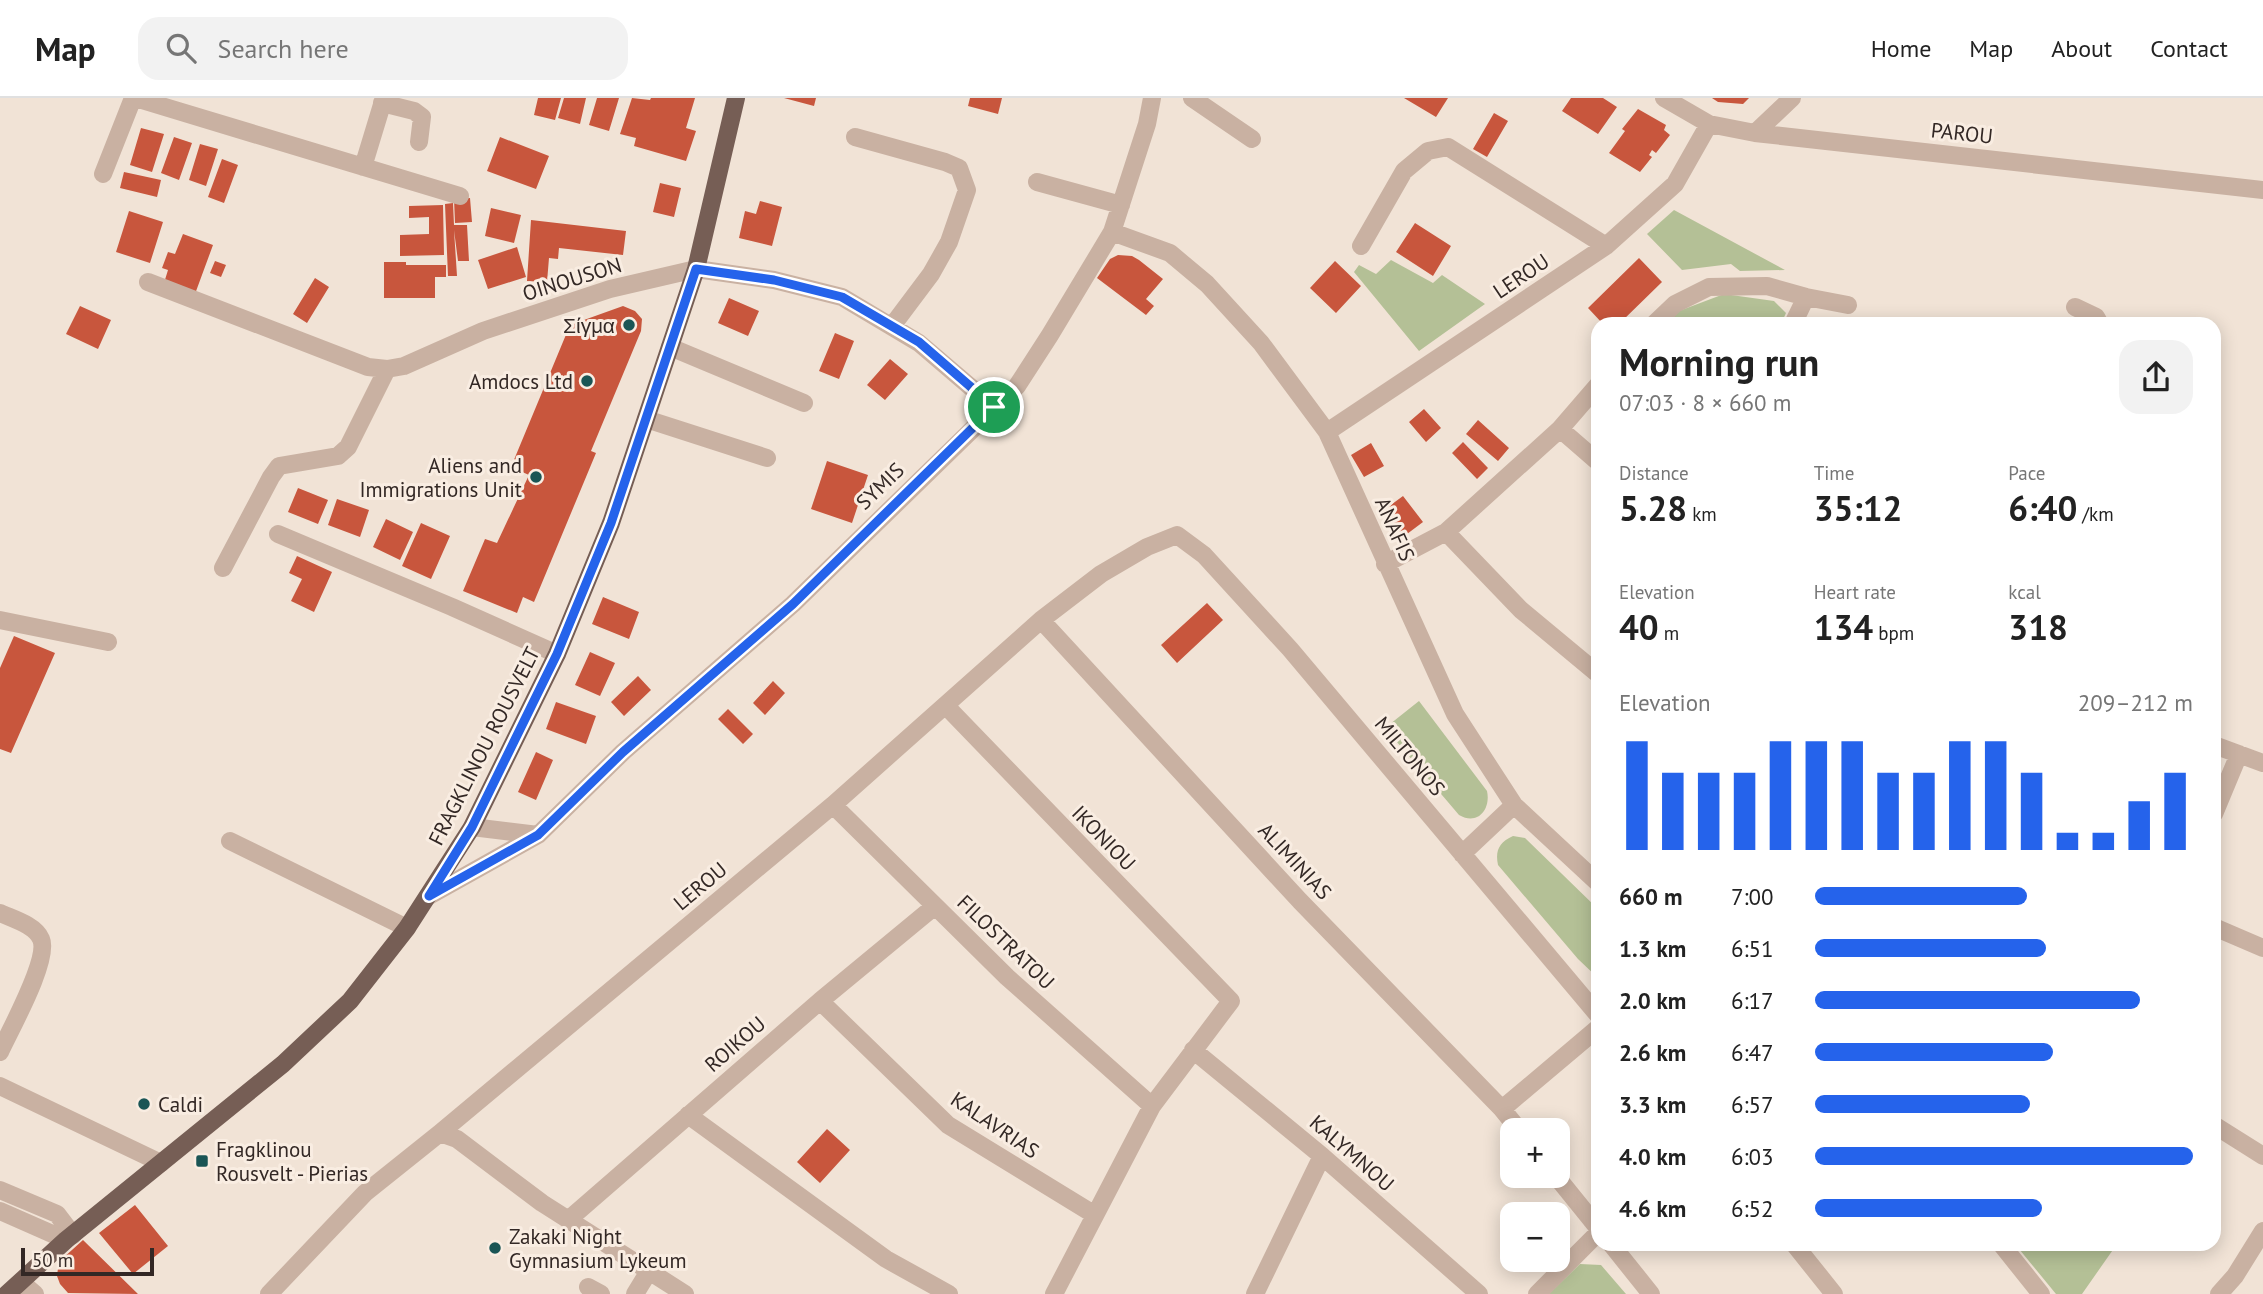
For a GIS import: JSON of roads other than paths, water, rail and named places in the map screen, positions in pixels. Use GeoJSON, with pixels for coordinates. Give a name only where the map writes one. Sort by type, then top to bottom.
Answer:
{"type":"FeatureCollection","features":[{"type":"Feature","properties":{"kind":"main road","name":"FRAGKLINOU ROUSVELT"},"geometry":{"type":"LineString","coordinates":[[14,1288],[69,1238],[273,1072],[350,1002],[407,928],[472,827],[557,654],[611,523],[696,269],[736,98]]}},
{"type":"Feature","properties":{"kind":"street"},"geometry":{"type":"LineString","coordinates":[[103,174],[134,98],[460,196]]}},
{"type":"Feature","properties":{"kind":"street","name":"SYMIS"},"geometry":{"type":"LineString","coordinates":[[429,896],[538,835],[623,752],[793,604],[1017,386],[1112,232],[1147,124],[1152,98]]}},
{"type":"Feature","properties":{"kind":"street"},"geometry":{"type":"LineString","coordinates":[[1192,98],[1252,139]]}},
{"type":"Feature","properties":{"kind":"street","name":"PAROU"},"geometry":{"type":"LineString","coordinates":[[1664,98],[1709,124],[1755,133],[2263,190]]}},
{"type":"Feature","properties":{"kind":"street"},"geometry":{"type":"LineString","coordinates":[[1755,133],[1792,98]]}},
{"type":"Feature","properties":{"kind":"street"},"geometry":{"type":"LineString","coordinates":[[363,167],[383,101],[414,111],[422,117],[419,142]]}},
{"type":"Feature","properties":{"kind":"street","name":"LEROU"},"geometry":{"type":"LineString","coordinates":[[1327,432],[1606,246],[1675,184],[1709,124]]}},
{"type":"Feature","properties":{"kind":"street"},"geometry":{"type":"LineString","coordinates":[[855,137],[945,162],[959,169],[967,190],[949,242],[930,274],[891,326]]}},
{"type":"Feature","properties":{"kind":"street"},"geometry":{"type":"LineString","coordinates":[[1362,246],[1404,171],[1428,151],[1448,147],[1606,246]]}},
{"type":"Feature","properties":{"kind":"street"},"geometry":{"type":"LineString","coordinates":[[1037,182],[1121,205]]}},
{"type":"Feature","properties":{"kind":"street","name":"ANAFIS"},"geometry":{"type":"LineString","coordinates":[[1112,232],[1170,253],[1207,284],[1261,343],[1327,432],[1455,715],[1514,805],[1591,876]]}},
{"type":"Feature","properties":{"kind":"street","name":"OINOUSON"},"geometry":{"type":"LineString","coordinates":[[387,369],[404,366],[483,331],[553,307],[610,289],[696,269],[774,280],[842,297],[919,342],[994,407]]}},
{"type":"Feature","properties":{"kind":"street"},"geometry":{"type":"LineString","coordinates":[[148,282],[359,363],[387,369],[348,447],[338,456],[279,466],[223,568]]}},
{"type":"Feature","properties":{"kind":"street"},"geometry":{"type":"LineString","coordinates":[[1661,317],[1675,304],[1709,287],[1767,286],[1848,305]]}},
{"type":"Feature","properties":{"kind":"street"},"geometry":{"type":"LineString","coordinates":[[1796,317],[1806,297]]}},
{"type":"Feature","properties":{"kind":"street"},"geometry":{"type":"LineString","coordinates":[[2075,307],[2096,317]]}},
{"type":"Feature","properties":{"kind":"street"},"geometry":{"type":"LineString","coordinates":[[670,347],[804,403]]}},
{"type":"Feature","properties":{"kind":"street"},"geometry":{"type":"LineString","coordinates":[[1385,564],[1446,531],[1560,429],[1591,393]]}},
{"type":"Feature","properties":{"kind":"street"},"geometry":{"type":"LineString","coordinates":[[646,419],[767,458]]}},
{"type":"Feature","properties":{"kind":"street"},"geometry":{"type":"LineString","coordinates":[[1560,429],[1591,456]]}},
{"type":"Feature","properties":{"kind":"street"},"geometry":{"type":"LineString","coordinates":[[1446,531],[1521,610],[1591,668]]}},
{"type":"Feature","properties":{"kind":"street"},"geometry":{"type":"LineString","coordinates":[[278,534],[557,654]]}},
{"type":"Feature","properties":{"kind":"street","name":"LEROU"},"geometry":{"type":"LineString","coordinates":[[269,1294],[365,1193],[833,805],[1041,620],[1101,574],[1147,547],[1177,536]]}},
{"type":"Feature","properties":{"kind":"street","name":"MILTONOS"},"geometry":{"type":"LineString","coordinates":[[1177,536],[1204,555],[1290,649],[1591,1007]]}},
{"type":"Feature","properties":{"kind":"street","name":"ALIMINIAS"},"geometry":{"type":"LineString","coordinates":[[1041,620],[1300,901],[1509,1118]]}},
{"type":"Feature","properties":{"kind":"street"},"geometry":{"type":"LineString","coordinates":[[2,626],[108,642]]}},
{"type":"Feature","properties":{"kind":"street","name":"IKONIOU"},"geometry":{"type":"LineString","coordinates":[[946,706],[1231,1001],[1193,1050]]}},
{"type":"Feature","properties":{"kind":"street"},"geometry":{"type":"LineString","coordinates":[[2221,748],[2263,763]]}},
{"type":"Feature","properties":{"kind":"street"},"geometry":{"type":"LineString","coordinates":[[2221,797],[2239,754]]}},
{"type":"Feature","properties":{"kind":"street","name":"FILOSTRATOU"},"geometry":{"type":"LineString","coordinates":[[833,805],[1007,977],[1152,1106]]}},
{"type":"Feature","properties":{"kind":"street"},"geometry":{"type":"LineString","coordinates":[[1462,854],[1514,805]]}},
{"type":"Feature","properties":{"kind":"street"},"geometry":{"type":"LineString","coordinates":[[472,827],[538,835]]}},
{"type":"Feature","properties":{"kind":"street"},"geometry":{"type":"LineString","coordinates":[[230,841],[407,928]]}},
{"type":"Feature","properties":{"kind":"street","name":"ROIKOU"},"geometry":{"type":"LineString","coordinates":[[568,1220],[935,906]]}},
{"type":"Feature","properties":{"kind":"street"},"geometry":{"type":"LineString","coordinates":[[0,913],[34,929],[42,940],[44,953],[0,1052]]}},
{"type":"Feature","properties":{"kind":"street"},"geometry":{"type":"LineString","coordinates":[[2221,930],[2263,948]]}},
{"type":"Feature","properties":{"kind":"street","name":"KALAVRIAS"},"geometry":{"type":"LineString","coordinates":[[820,1002],[948,1125],[1095,1215]]}},
{"type":"Feature","properties":{"kind":"street"},"geometry":{"type":"LineString","coordinates":[[1502,1109],[1591,1034]]}},
{"type":"Feature","properties":{"kind":"street"},"geometry":{"type":"LineString","coordinates":[[1055,1294],[1152,1106],[1193,1050]]}},
{"type":"Feature","properties":{"kind":"street","name":"KALYMNOU"},"geometry":{"type":"LineString","coordinates":[[1193,1050],[1322,1156],[1479,1294]]}},
{"type":"Feature","properties":{"kind":"street"},"geometry":{"type":"LineString","coordinates":[[0,1086],[161,1163]]}},
{"type":"Feature","properties":{"kind":"street"},"geometry":{"type":"LineString","coordinates":[[688,1115],[886,1259],[949,1294]]}},
{"type":"Feature","properties":{"kind":"street"},"geometry":{"type":"LineString","coordinates":[[2221,1129],[2263,1156]]}},
{"type":"Feature","properties":{"kind":"street"},"geometry":{"type":"LineString","coordinates":[[440,1133],[457,1139],[568,1220],[685,1294]]}},
{"type":"Feature","properties":{"kind":"street"},"geometry":{"type":"LineString","coordinates":[[1255,1294],[1322,1156]]}},
{"type":"Feature","properties":{"kind":"street"},"geometry":{"type":"LineString","coordinates":[[1565,1188],[1591,1221]]}},
{"type":"Feature","properties":{"kind":"street"},"geometry":{"type":"LineString","coordinates":[[0,1190],[57,1214],[69,1238]]}},
{"type":"Feature","properties":{"kind":"street"},"geometry":{"type":"LineString","coordinates":[[0,1211],[69,1238]]}},
{"type":"Feature","properties":{"kind":"street"},"geometry":{"type":"LineString","coordinates":[[2219,1294],[2235,1276],[2263,1231]]}},
{"type":"Feature","properties":{"kind":"street"},"geometry":{"type":"LineString","coordinates":[[1537,1294],[1591,1237]]}},
{"type":"Feature","properties":{"kind":"street"},"geometry":{"type":"LineString","coordinates":[[1617,1251],[1651,1294]]}},
{"type":"Feature","properties":{"kind":"street"},"geometry":{"type":"LineString","coordinates":[[1800,1251],[1834,1294]]}},
{"type":"Feature","properties":{"kind":"street"},"geometry":{"type":"LineString","coordinates":[[2007,1251],[2041,1294]]}},
{"type":"Feature","properties":{"kind":"street"},"geometry":{"type":"LineString","coordinates":[[635,1294],[649,1271]]}},
{"type":"Feature","properties":{"kind":"street"},"geometry":{"type":"LineString","coordinates":[[14,1288],[35,1294]]}},
{"type":"Feature","properties":{"kind":"place","name":"Σίγμα"},"geometry":{"type":"Point","coordinates":[629,325]}},
{"type":"Feature","properties":{"kind":"place","name":"Amdocs Ltd"},"geometry":{"type":"Point","coordinates":[587,381]}},
{"type":"Feature","properties":{"kind":"place","name":"Aliens and Immigrations Unit"},"geometry":{"type":"Point","coordinates":[536,477]}},
{"type":"Feature","properties":{"kind":"place","name":"Caldi"},"geometry":{"type":"Point","coordinates":[144,1104]}},
{"type":"Feature","properties":{"kind":"place","name":"Fragklinou Rousvelt - Pierias"},"geometry":{"type":"Point","coordinates":[202,1161]}},
{"type":"Feature","properties":{"kind":"place","name":"Zakaki Night Gymnasium Lykeum"},"geometry":{"type":"Point","coordinates":[495,1248]}}]}
